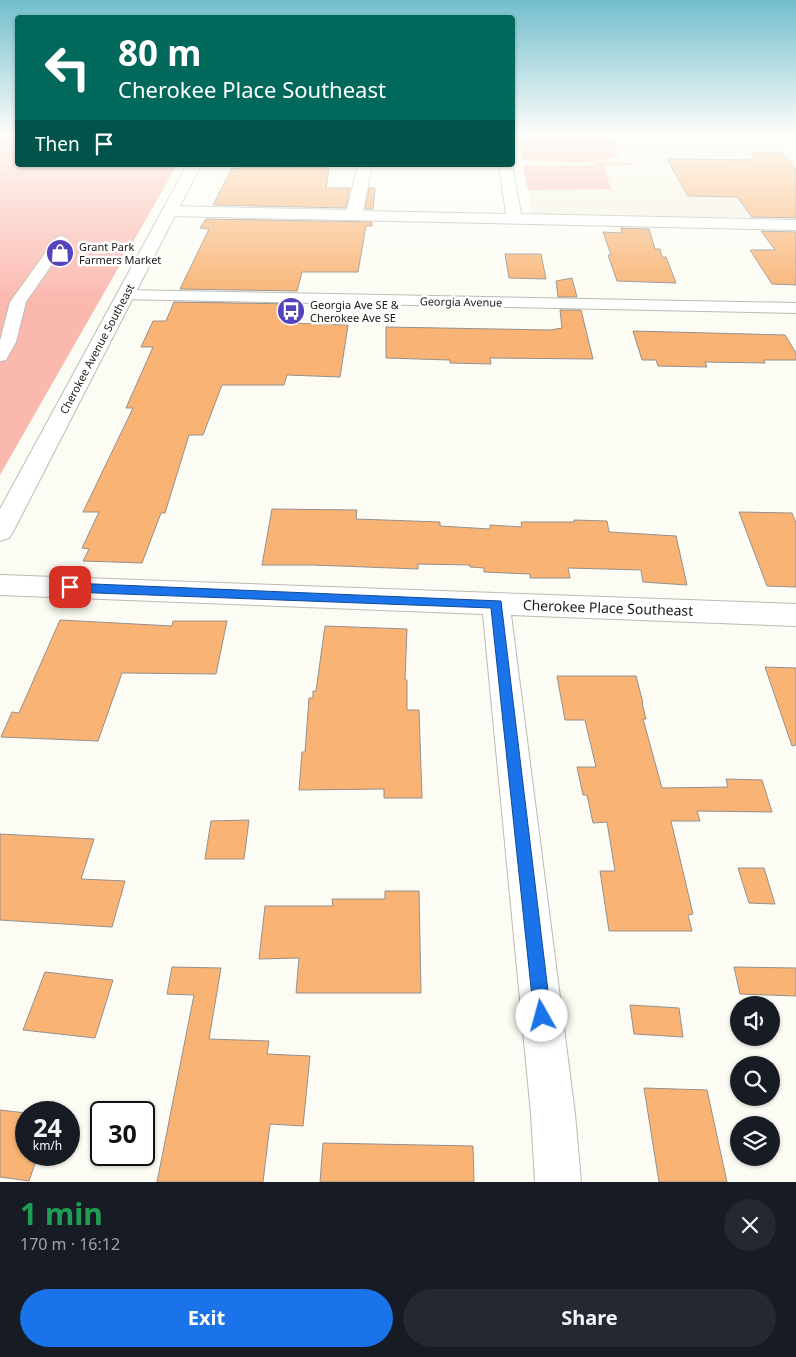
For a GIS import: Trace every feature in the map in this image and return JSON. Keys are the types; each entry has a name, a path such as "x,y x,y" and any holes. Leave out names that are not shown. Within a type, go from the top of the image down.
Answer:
{"street":[{"name":"Cherokee Avenue Southeast","path":"0,532 181,190"},
{"path":"354,215 359,190"},
{"path":"510,190 514,218"},
{"path":"170,211 796,224"},
{"path":"0,356 8,342 18,302 62,240"},
{"name":"Georgia Avenue","path":"125,295 796,308"},
{"name":"Cherokee Place Southeast","path":"0,585 796,615"},
{"path":"496,604 553,1114 558,1182"}],"shaded area":[{"path":"0,190 163,190 0,475"},
{"path":"528,190 796,190 796,218 533,214"}],"building":[{"path":"221,190 350,190 346,208 213,205"},
{"path":"369,190 375,190 373,209 365,209"},
{"path":"685,190 796,190 796,218 752,217 737,197 688,196"},
{"path":"206,219 372,222 372,226 366,226 358,272 302,272 297,291 180,289 209,229 200,228"},
{"path":"621,228 649,229 655,249 660,249 662,257 666,257 676,283 617,281 608,255 611,255 603,232 622,233"},
{"path":"761,231 796,232 796,285 772,284 750,250 775,250"},
{"path":"505,254 541,254 546,279 509,278"},
{"path":"572,278 577,297 558,297 556,281"},
{"path":"174,302 294,304 290,323 348,325 340,377 287,375 284,385 222,385 203,435 189,435 165,513 161,513 142,563 83,561 89,549 82,548 99,512 83,512 133,408 126,408 153,347 141,347 153,321 166,321"},
{"path":"560,310 581,310 593,359 490,358 491,364 450,363 450,360 386,358 386,327 550,330 562,328"},
{"path":"633,331 785,335 796,353 796,360 764,360 765,363 705,362 707,367 658,366 656,360 642,360"},
{"path":"272,509 357,510 356,519 440,522 440,526 490,529 490,525 522,527 521,522 607,521 609,532 676,536 687,585 643,582 641,570 568,568 570,578 530,578 530,574 484,572 484,568 470,567 470,565 418,564 418,569 262,565"},
{"path":"739,512 792,513 796,523 796,587 767,586"},
{"path":"60,620 172,626 173,621 227,621 216,674 122,673 98,741 1,737 12,712 19,713"},
{"path":"325,626 407,629 405,680 407,680 407,710 419,710 422,798 384,798 384,789 299,790 302,752 305,752 309,698 313,698 313,691 316,691"},
{"path":"765,667 796,668 796,745 792,746"},
{"path":"557,676 636,676 646,719 643,719 662,788 728,787 726,779 762,780 772,812 697,811 700,821 671,821 693,914 688,915 692,931 609,931 600,871 615,871 607,822 593,823 587,795 583,795 577,767 596,767 585,720 565,720"},
{"path":"249,820 244,859 205,859 211,821"},
{"path":"0,834 94,839 81,879 125,881 112,927 0,920"},
{"path":"738,868 764,868 775,904 749,903"},
{"path":"385,891 419,891 421,993 296,993 299,958 259,959 265,906 333,906 332,899 385,899"},
{"path":"172,967 221,968 209,1039 269,1041 267,1054 310,1056 303,1126 270,1124 263,1182 157,1182 194,995 167,994"},
{"path":"734,967 796,968 796,996 740,994"},
{"path":"45,972 113,980 95,1038 23,1030"},
{"path":"630,1005 679,1008 683,1037 634,1034"},
{"path":"644,1088 707,1090 727,1182 659,1182"},
{"path":"0,1110 15,1112 15,1166 34,1166 29,1181 0,1177"},
{"path":"323,1143 473,1146 474,1182 320,1182"}],"place":[{"name":"Grant Park Farmers Market","path":"60,253"},
{"name":"Georgia Ave SE & Cherokee Ave SE","path":"291,311"}],"route":[{"path":"70,587 496,604 542,1016"}]}
